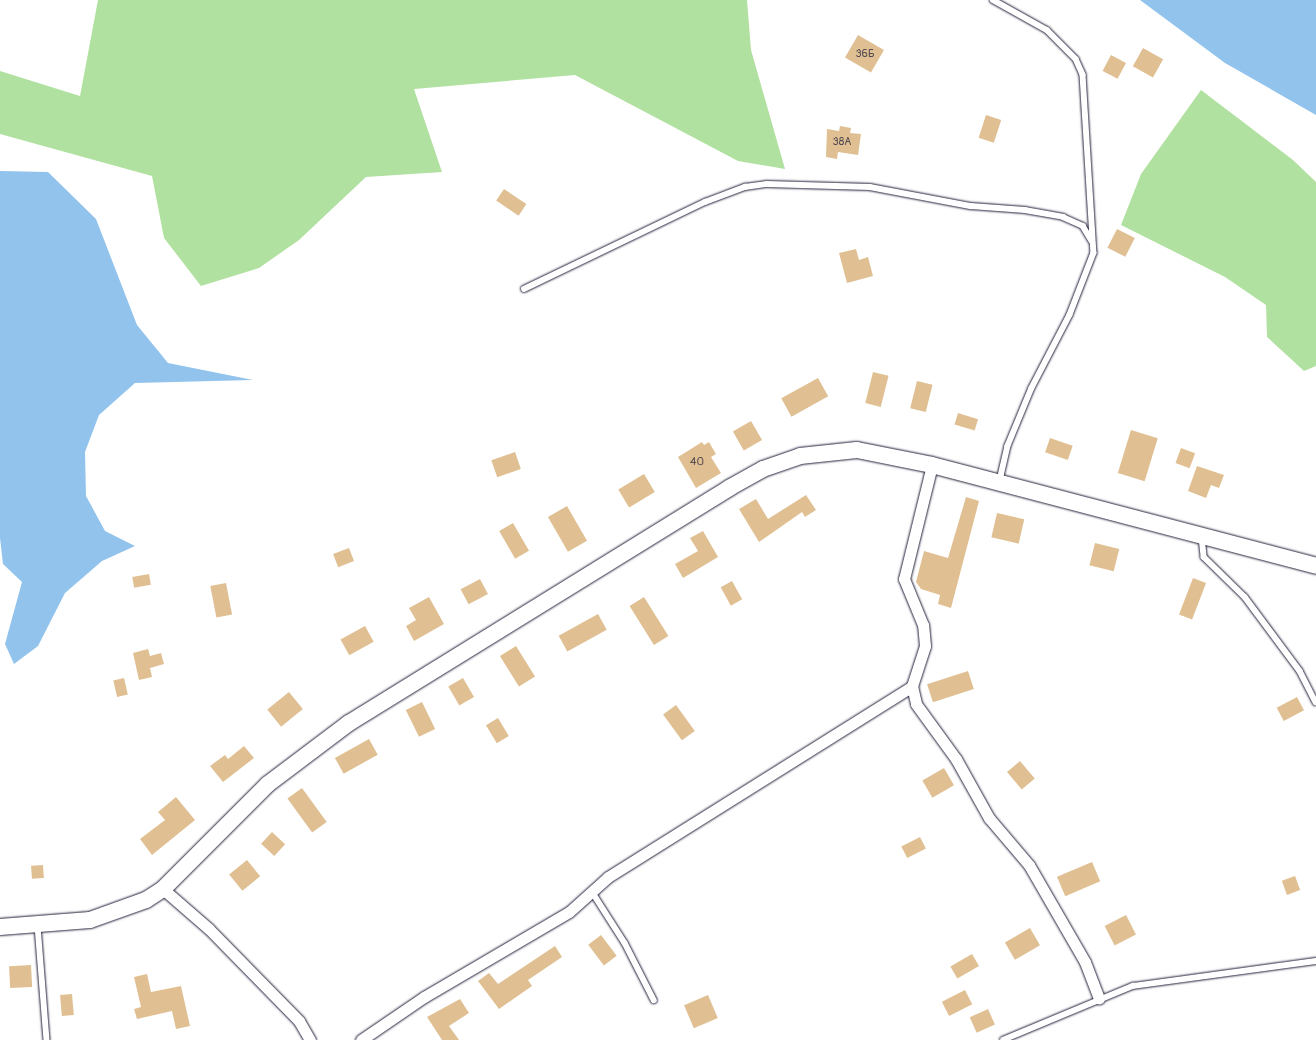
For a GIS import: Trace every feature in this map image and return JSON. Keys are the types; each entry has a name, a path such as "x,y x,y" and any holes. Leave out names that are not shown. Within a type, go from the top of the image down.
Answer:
{"street":[{"path":"0,927 38,926 90,920 125,909 163,889 268,784 306,753 366,712 763,469 800,456 857,450 932,465 1000,481 1316,566"},
{"path":"932,465 904,579 924,625 925,646 912,686 916,704 956,758 989,818 1029,865 1085,962 1098,998"},
{"path":"361,1040 424,998 570,912 593,894 608,877 912,686"},
{"path":"163,889 244,965 299,1021 310,1040"}],"lane":[{"path":"993,0 1047,30 1076,59 1083,75 1087,104 1092,241 1092,264 1032,388 1008,446 1000,481"},
{"path":"524,289 705,202 745,187 767,184 870,187 971,206 1025,210 1076,223 1082,226 1092,241"},
{"path":"1202,535 1204,557 1245,597 1300,671 1316,702"},
{"path":"593,894 625,943 654,1000"},
{"path":"38,926 47,1040"},
{"path":"1003,1040 1098,998 1133,986 1316,961"}],"green space":[{"path":"98,0 747,0 751,50 785,169 738,161 575,75 414,89 442,172 366,177 299,240 259,268 201,286 164,238 152,176 0,134 0,71 80,96"},
{"path":"1201,90 1293,160 1316,182 1316,366 1304,371 1267,337 1266,305 1225,277 1121,225 1141,174"}],"water":[{"path":"1140,0 1316,0 1316,115 1225,63"},
{"path":"0,171 48,172 96,219 137,325 168,363 253,380 135,383 99,415 85,452 86,496 105,531 135,546 102,561 65,593 38,646 14,664 5,644 22,582 3,564 0,538"}],"building":[{"path":"858,35 884,50 871,73 845,58"},
{"path":"1143,48 1163,59 1153,78 1133,66"},
{"path":"1111,55 1126,63 1118,79 1103,71"},
{"path":"986,115 1001,120 994,143 979,138"},
{"path":"840,126 851,128 850,133 861,134 858,155 838,152 837,159 826,157 827,129 839,131"},
{"path":"504,189 526,204 519,216 496,201"},
{"path":"1117,229 1135,238 1125,257 1107,248"},
{"path":"856,249 859,260 868,257 873,276 847,283 839,253"},
{"path":"873,372 889,376 881,407 865,403"},
{"path":"818,378 828,396 791,417 781,398"},
{"path":"917,381 933,385 926,412 910,408"},
{"path":"958,413 978,419 975,431 954,424"},
{"path":"751,421 762,440 744,451 733,431"},
{"path":"1131,430 1158,438 1145,481 1118,473"},
{"path":"1050,438 1073,446 1068,460 1045,452"},
{"path":"702,442 704,445 709,442 716,454 711,457 721,473 696,488 678,457"},
{"path":"1181,448 1195,453 1190,468 1176,463"},
{"path":"515,452 521,469 497,477 491,460"},
{"path":"1197,466 1224,475 1219,488 1211,485 1206,498 1188,491"},
{"path":"644,474 655,492 629,507 618,489"},
{"path":"806,495 816,510 805,517 802,512 759,542 739,509 756,499 768,519"},
{"path":"966,497 979,501 951,608 938,604 940,595 921,589 916,582 924,551 948,558"},
{"path":"567,506 587,541 568,552 548,517"},
{"path":"997,513 1024,519 1019,544 991,537"},
{"path":"513,523 529,551 515,559 499,531"},
{"path":"703,531 718,557 683,578 675,564 698,551 690,538"},
{"path":"1095,543 1119,549 1114,571 1089,565"},
{"path":"349,548 354,561 338,567 333,554"},
{"path":"149,574 151,585 134,588 132,577"},
{"path":"1193,578 1206,583 1192,619 1179,614"},
{"path":"480,579 488,594 469,604 461,589"},
{"path":"732,581 742,599 731,606 721,587"},
{"path":"226,583 232,614 216,617 210,586"},
{"path":"429,597 444,624 414,641 406,626 416,620 409,608"},
{"path":"644,597 668,636 654,645 630,606"},
{"path":"598,614 607,630 567,652 559,636"},
{"path":"365,626 374,642 349,655 341,640"},
{"path":"516,646 535,677 519,687 500,656"},
{"path":"148,649 150,656 161,653 164,664 150,668 152,677 139,680 133,653"},
{"path":"968,671 974,689 933,702 927,684"},
{"path":"124,678 128,695 117,697 113,680"},
{"path":"463,678 474,697 459,706 448,686"},
{"path":"289,692 303,709 281,727 267,710"},
{"path":"1297,697 1304,710 1284,721 1277,708"},
{"path":"422,702 435,729 419,737 406,710"},
{"path":"676,705 695,731 682,740 663,714"},
{"path":"498,718 509,736 497,743 486,725"},
{"path":"369,739 378,755 344,774 335,758"},
{"path":"244,746 254,758 223,782 210,766 225,755 228,759"},
{"path":"1020,761 1035,779 1022,790 1007,772"},
{"path":"944,768 954,785 932,798 922,780"},
{"path":"302,788 327,822 312,833 287,799"},
{"path":"176,797 195,820 152,855 140,839 165,820 158,812"},
{"path":"272,832 285,844 274,856 261,844"},
{"path":"920,837 926,849 907,858 901,847"},
{"path":"247,860 260,876 242,891 229,874"},
{"path":"1092,862 1100,881 1065,896 1057,877"},
{"path":"43,865 44,878 32,879 31,866"},
{"path":"1295,876 1300,890 1287,895 1282,881"},
{"path":"1126,915 1136,935 1115,945 1105,926"},
{"path":"1030,928 1040,945 1015,960 1005,942"},
{"path":"601,935 617,956 604,965 588,945"},
{"path":"555,946 562,957 528,980 532,986 499,1009 478,981 489,973 498,984"},
{"path":"972,954 979,966 957,979 950,966"},
{"path":"31,965 32,987 10,988 9,966"},
{"path":"147,974 151,992 181,986 190,1026 176,1029 172,1011 137,1019 134,1009 141,1007 134,977"},
{"path":"965,990 972,1004 949,1016 942,1002"},
{"path":"72,994 74,1015 62,1016 60,995"},
{"path":"708,995 718,1018 694,1028 684,1005"},
{"path":"460,999 469,1013 449,1026 459,1040 442,1040 427,1017"},
{"path":"988,1009 995,1025 977,1033 970,1017"}]}
